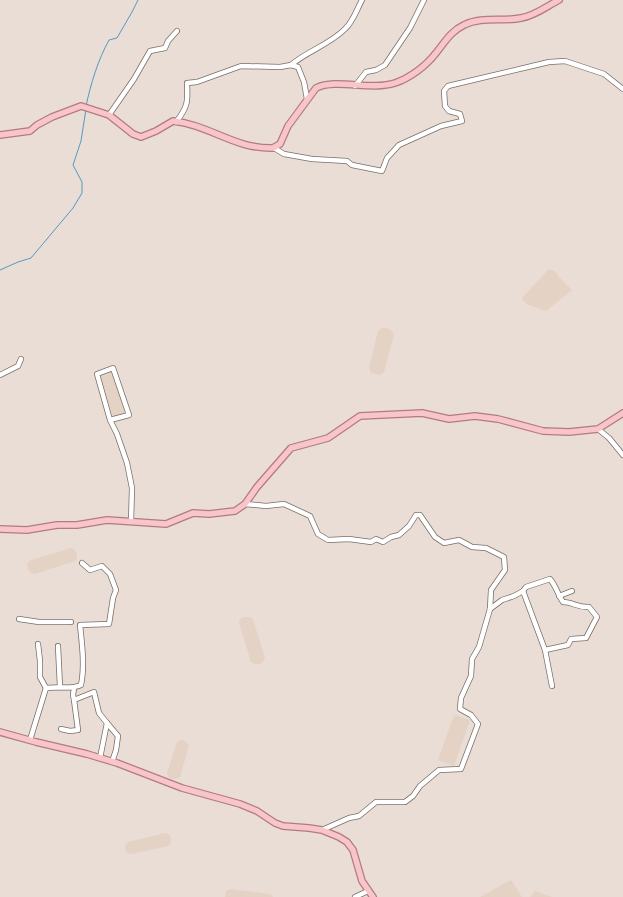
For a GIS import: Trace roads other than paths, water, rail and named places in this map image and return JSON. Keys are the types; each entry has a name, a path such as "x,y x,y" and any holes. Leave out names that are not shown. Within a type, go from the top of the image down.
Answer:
{"main road":[{"path":"0,135 30,131 37,125 52,117 81,106 109,115 133,134 140,137 156,131 172,122 176,122 206,130 242,145 271,149 280,144 288,126 312,92 318,87 336,85 384,86 402,80 427,63 454,30 471,21 521,18 531,15 560,0"},
{"path":"0,529 27,530 57,525 107,520 166,524 193,513 209,514 234,511 245,504 257,486 291,448 328,438 360,416 422,413 449,419 475,416 498,419 543,430 569,432 598,429 623,413"},
{"path":"0,732 100,758 182,788 240,804 257,811 283,826 322,830 339,837 347,842 353,850 362,881 373,897"}],"street":[{"path":"290,65 296,60 326,44 346,29 362,0"},
{"path":"355,86 366,72 376,70 385,65 410,28 424,0"},
{"path":"109,115 134,79 150,51 165,48 168,41 177,30"},
{"path":"274,148 284,154 312,159 347,161 352,165 382,171 388,158 399,145 441,126 462,121 460,114 449,111 445,106 444,91 448,86 549,62 565,61 604,74 623,89"},
{"path":"176,122 184,112 188,100 187,83 197,82 241,66 280,67 290,65 298,67 304,82 307,99"},
{"path":"0,375 18,366 21,359"},
{"path":"110,420 129,415 113,368 97,374 110,420 128,464 132,488 131,522"},
{"path":"598,429 609,438 623,455"},
{"path":"245,504 266,506 284,504 310,516 318,534 328,540 349,539 371,542 376,539 384,542 391,537 399,535 409,526 416,515 420,515 435,536 444,543 459,540 472,547 486,548 504,557 505,570 491,590 490,609 479,647 472,659 471,676 461,698 460,709 471,715 478,724 461,769 439,770 420,786 413,796 405,802 376,802 359,816 349,818 322,830"},
{"path":"46,688 74,688 81,685 83,677 80,625 109,624 113,598 116,590 110,574 102,566 90,570 82,563"},
{"path":"490,609 502,600 523,591 526,587 550,579 563,602 569,602 580,607 589,607 597,616 586,638 571,639 568,645 546,650"},
{"path":"523,591 546,650 552,686"},
{"path":"559,596 572,591"},
{"path":"19,619 39,622 71,622"},
{"path":"30,740 46,688 40,677 38,644"},
{"path":"58,646 60,687"},
{"path":"61,729 70,731 78,730 73,695 74,688"},
{"path":"74,700 94,692 99,713 118,736 112,762"},
{"path":"100,758 107,723"},
{"path":"355,897 368,891"}],"waterway":[{"path":"86,106 101,56 109,40 117,38 138,0"},
{"path":"0,270 31,258 73,208 82,193 82,182 73,165 81,141 86,109"}]}
